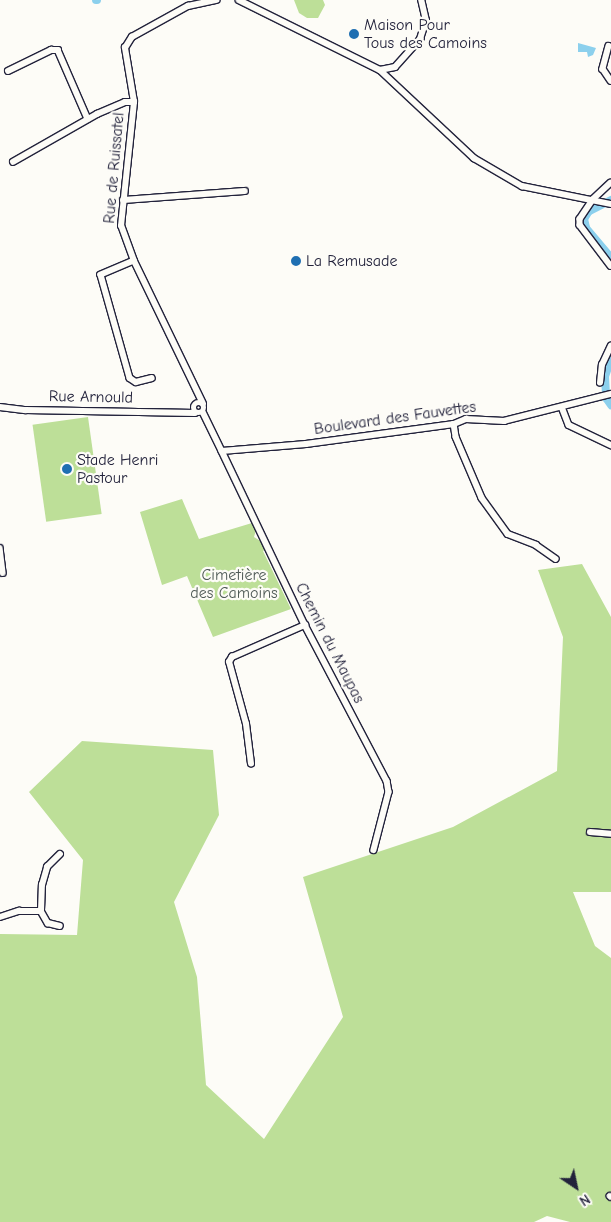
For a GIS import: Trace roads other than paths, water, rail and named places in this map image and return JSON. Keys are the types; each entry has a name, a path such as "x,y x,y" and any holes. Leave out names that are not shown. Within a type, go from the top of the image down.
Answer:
{"street":[{"name":"Rue de Ruissatel","path":"197,407 197,394 134,261 121,226 134,102 126,44 132,37 172,14 200,3 216,0"},
{"path":"239,0 380,70 474,158 522,186 610,204"},
{"path":"380,70 395,67 420,39 426,21 421,0"},
{"path":"609,46 603,69 611,81"},
{"path":"8,71 58,50 88,119"},
{"path":"13,162 88,119 117,105 134,102"},
{"path":"611,183 596,201 582,213 580,225 611,266"},
{"path":"123,200 245,191"},
{"path":"134,261 101,275 130,378 136,382 152,378"},
{"path":"600,383 602,364 611,346"},
{"name":"Boulevard des Fauvettes","path":"222,451 454,424 466,419 517,418 600,395 610,394"},
{"name":"Rue Arnould","path":"0,407 26,410 182,412 197,407 203,412 222,451"},
{"path":"562,407 569,425 611,445"},
{"path":"454,424 456,437 482,498 508,534 536,545 556,559"},
{"name":"Chemin du Maupas","path":"222,451 305,625 387,782 389,792 374,850"},
{"path":"0,548 3,573"},
{"path":"251,764 246,724 229,662 232,657 305,625"},
{"path":"590,832 611,834"},
{"path":"60,854 47,867 42,885 41,912 48,923 60,926"},
{"path":"0,917 19,911 41,912"}],"water":[{"path":"578,43 596,48 593,55 588,57 587,52 578,52"}],"waterway":[{"path":"611,200 589,211 584,219 586,228 611,258"},
{"path":"611,359 605,376 606,398 611,405"}],"place":[{"name":"Maison Pour Tous des Camoins","path":"354,34"},
{"name":"La Remusade","path":"296,261"},
{"name":"Stade Henri Pastour","path":"67,469"}],"park label":[{"name":"Cimetière des Camoins","path":"234,584"}]}
